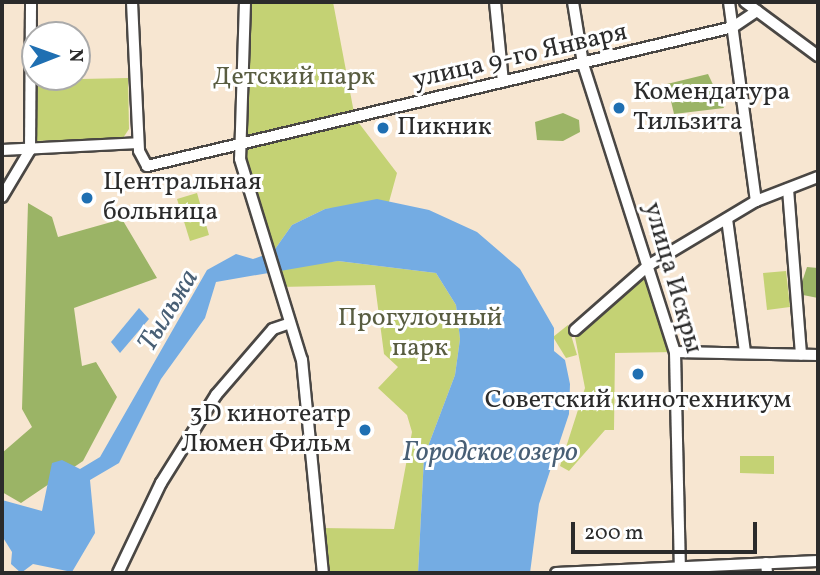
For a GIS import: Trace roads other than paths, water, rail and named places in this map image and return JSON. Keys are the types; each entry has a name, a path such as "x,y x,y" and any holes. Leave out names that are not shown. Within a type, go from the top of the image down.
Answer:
{"street":[{"path":"2,197 30,150 31,2"},
{"path":"2,150 138,143 132,2"},
{"path":"246,2 240,147 309,395 323,573"},
{"path":"495,2 503,82"},
{"name":"улица Искры","path":"573,2 583,64 675,352 680,570"},
{"path":"729,2 756,201"},
{"path":"745,2 818,56"},
{"name":"улица 9-го Января","path":"138,143 147,166 240,147 733,27 757,11"},
{"path":"575,330 649,265 756,201 818,177"},
{"path":"788,189 801,354"},
{"path":"727,219 746,352"},
{"path":"118,573 161,483 216,395 272,329 290,323"},
{"path":"675,352 818,355"},
{"path":"556,573 767,568 818,561"}],"water":[{"name":"Городское озеро","path":"377,199 429,210 477,232 520,269 554,328 554,351 565,360 570,384 569,414 539,504 530,573 418,573 424,457 455,375 460,339 456,305 436,273 338,261 216,282 205,318 161,379 119,463 90,480 95,533 72,572 33,564 21,573 11,564 12,552 2,536 2,500 42,511 52,463 62,460 80,469 100,457 207,270 236,254 253,259 273,252 292,225 325,209"},
{"path":"139,308 149,319 120,353 111,342"}],"place":[{"name":"Комендатура Тильзита","path":"619,108"},
{"name":"Пикник","path":"383,128"},
{"name":"Центральная больница","path":"87,198"},
{"name":"Советский кинотехникум","path":"638,374"},
{"name":"3D кинотеатр Люмен Фильм","path":"365,430"}],"park label":[{"name":"Детский парк","path":"294,78"},
{"name":"Прогулочный парк","path":"420,334"}],"water label":[{"name":"Тыльжа","path":"169,311"}]}
